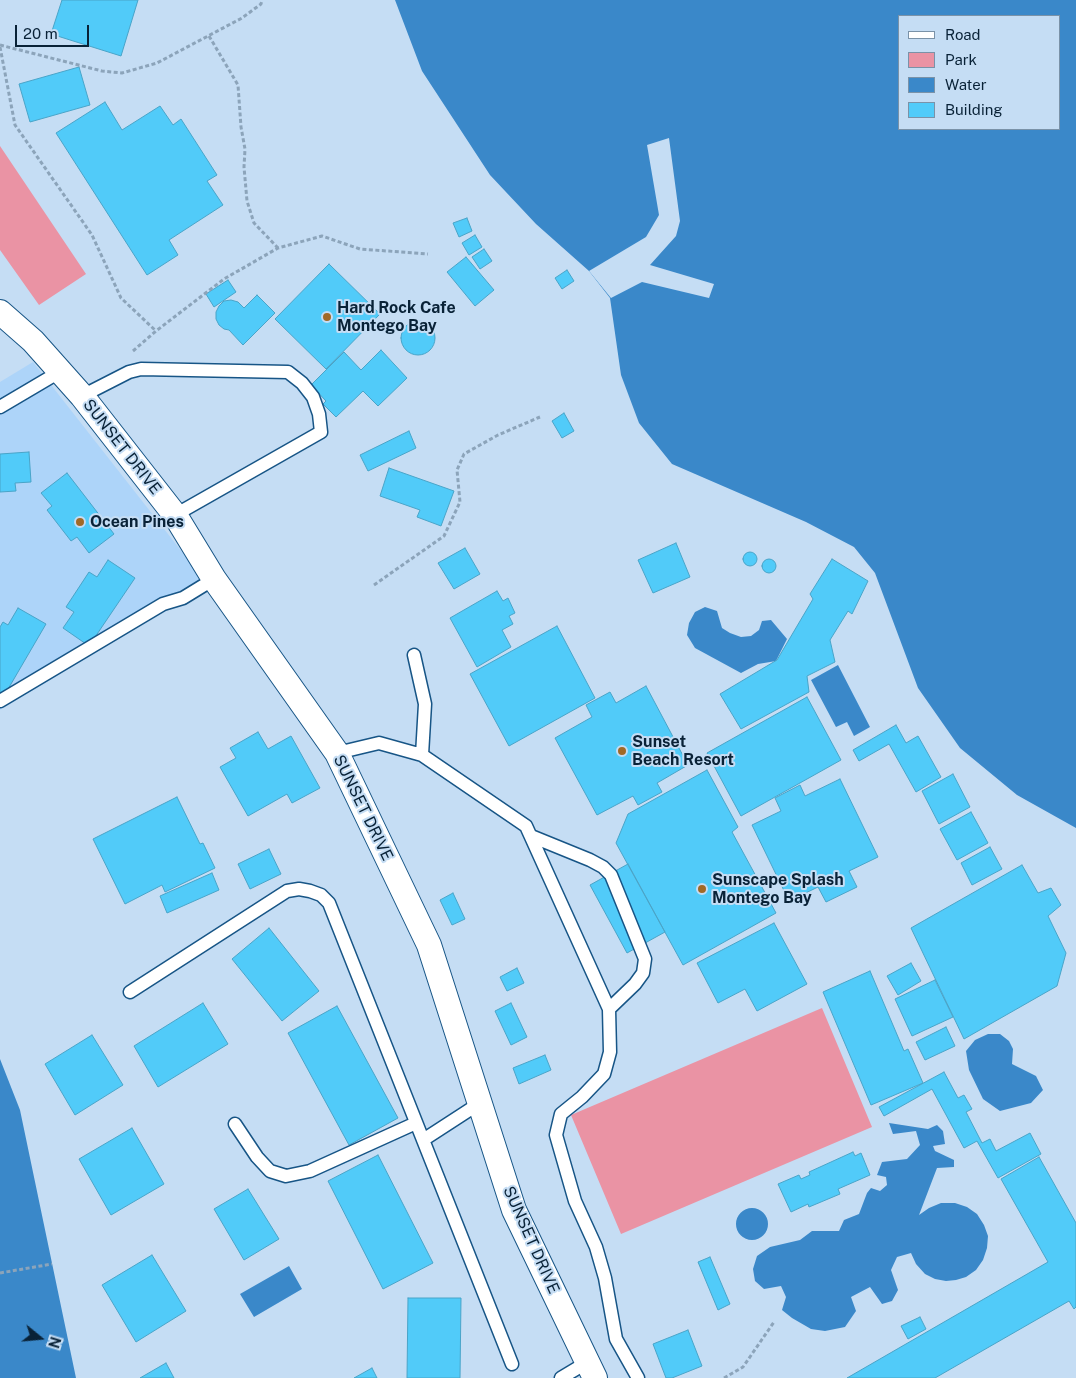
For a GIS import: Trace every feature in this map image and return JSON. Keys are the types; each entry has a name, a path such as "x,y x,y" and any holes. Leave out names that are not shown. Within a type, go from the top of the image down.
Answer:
{"street":[{"name":"SUNSET DRIVE","path":"0,312 33,341 61,371 175,515 214,579 337,753 429,945 514,1210 591,1370"}],"lane":[{"path":"82,396 129,372 141,370 288,372 302,383 313,397 319,414 321,432 175,515"},
{"path":"0,407 61,371"},
{"path":"0,700 163,604 183,598 214,579"},
{"path":"414,655 425,704 422,755"},
{"path":"337,753 379,743 422,755 526,826 531,836 609,1009 610,1052 604,1074 582,1097 561,1114 556,1135 575,1201 596,1248 605,1278 616,1338 638,1378"},
{"path":"531,836 590,860 603,867 611,875 645,959 643,973 636,984 609,1009"},
{"path":"130,992 287,891 298,889 315,893 329,903 512,1364"},
{"path":"423,1140 480,1103"},
{"path":"235,1124 257,1157 270,1171 286,1176 310,1171 416,1123"},
{"path":"561,1378 591,1370"}],"path":[{"path":"156,331 121,298 92,235 15,124 0,46 102,71 122,73 157,63 209,36 242,18 261,4 262,0"},
{"path":"209,36 238,85 240,118 245,149 246,192 249,208 254,223 278,248"},
{"path":"126,357 156,331 224,279 278,248 322,236 360,248 428,254"},
{"path":"374,585 444,536 460,502 457,470 464,454 498,435 540,417"},
{"path":"0,1273 52,1264"},
{"path":"724,1378 743,1367 774,1322"}],"shaded area":[{"name":"Ocean Pines","path":"33,362 208,585 0,710 0,382"}],"green space":[{"path":"0,146 86,274 39,305 0,250"},
{"path":"822,1008 872,1127 621,1234 571,1115"}],"water":[{"path":"395,0 1076,0 1076,828 1017,795 960,748 918,688 875,573 854,547 806,522 672,464 639,423 621,375 610,298 589,271 536,224 490,175 422,71"},
{"path":"705,607 717,611 722,628 741,637 751,636 759,630 762,621 771,620 787,639 776,661 758,664 741,673 695,648 687,635 689,623 695,612"},
{"path":"838,665 870,727 854,736 847,722 836,727 811,680"},
{"path":"988,1034 1000,1034 1009,1041 1013,1049 1012,1064 1036,1076 1043,1090 1031,1103 1000,1111 983,1099 969,1070 966,1051 975,1040"},
{"path":"0,1059 20,1110 76,1378 0,1378"},
{"path":"889,1123 928,1129 937,1125 943,1131 945,1144 933,1146 935,1151 954,1160 954,1167 937,1168 919,1215 941,1203 955,1203 967,1207 977,1214 988,1236 983,1260 976,1270 966,1277 946,1281 935,1279 925,1274 916,1264 911,1253 897,1257 891,1270 898,1290 892,1301 882,1304 870,1287 851,1297 856,1311 845,1327 825,1331 811,1329 782,1310 786,1297 781,1286 764,1289 755,1281 753,1269 757,1256 770,1247 800,1240 812,1231 839,1231 844,1220 859,1214 867,1193 871,1188 880,1191 887,1185 886,1177 877,1175 882,1162 907,1159 920,1145 916,1131 893,1134"},
{"path":"752,1208 758,1209 763,1213 767,1218 767,1230 763,1235 758,1239 752,1240 746,1239 741,1235 737,1230 736,1224 737,1218 741,1213 746,1209"},
{"path":"289,1266 302,1289 254,1317 240,1294"}],"pier":[{"path":"669,138 680,221 676,236 650,265 714,284 709,298 642,282 611,298 589,271 646,237 659,215 647,145"}],"building":[{"path":"62,0 138,0 121,56 51,34"},
{"path":"79,67 90,105 30,122 19,84"},
{"path":"105,102 122,130 160,106 173,125 181,119 217,175 207,181 223,205 169,240 178,255 147,275 56,133"},
{"path":"467,218 472,231 459,237 453,223"},
{"path":"475,235 482,247 469,255 462,243"},
{"path":"484,249 492,261 480,269 472,257"},
{"path":"466,257 494,290 475,306 447,272"},
{"name":"Hard Rock Cafe Montego Bay","path":"329,264 380,314 326,369 275,319"},
{"path":"567,270 574,281 562,289 555,278"},
{"path":"228,280 236,292 214,307 206,294"},
{"path":"257,295 275,313 243,345 229,330 219,325 216,319 216,312 224,301 238,302 244,308"},
{"path":"418,321 425,322 430,326 434,331 434,345 430,350 425,354 418,355 411,354 406,350 402,345 401,338 402,331 406,326 411,322"},
{"path":"381,350 407,378 378,406 363,391 336,417 323,404 326,401 311,385 344,352 361,370"},
{"path":"564,413 574,431 562,438 552,421"},
{"path":"409,431 416,448 368,471 360,455"},
{"path":"29,452 31,482 15,483 16,491 0,492 0,454"},
{"path":"389,468 454,491 441,526 417,517 420,510 380,496"},
{"name":"Ocean Pines","path":"67,473 114,534 89,553 77,537 71,541 47,510 52,506 41,493"},
{"path":"676,543 690,577 653,593 638,560"},
{"path":"465,548 480,574 454,589 438,563"},
{"path":"750,552 755,554 757,559 755,564 750,566 745,564 743,559 745,554"},
{"path":"769,559 774,561 776,566 774,571 769,573 764,571 762,566 764,561"},
{"path":"832,559 868,581 852,614 848,611 830,640 835,662 807,676 809,692 741,729 720,694 777,660 813,599 810,594"},
{"path":"108,560 135,578 89,646 63,628 74,612 66,607 89,572 97,577"},
{"path":"497,591 503,601 508,598 515,613 509,616 513,624 502,630 511,647 477,667 450,618"},
{"path":"18,608 46,624 4,696 0,694 0,627 3,622 8,625"},
{"path":"557,626 595,698 509,746 470,674"},
{"name":"Sunset Beach Resort","path":"646,686 688,765 657,783 662,792 638,805 633,796 597,815 555,738 592,717 586,705 610,692 616,703"},
{"path":"807,697 841,760 741,816 707,753"},
{"path":"896,725 906,743 918,736 941,777 916,792 889,744 859,761 853,750"},
{"path":"258,732 268,749 291,736 320,788 292,803 287,794 248,816 220,767 236,758 230,748"},
{"name":"Sunscape Splash Montego Bay","path":"707,770 738,827 732,832 776,913 683,965 616,843 628,814"},
{"path":"953,774 970,807 939,824 922,791"},
{"path":"840,779 878,857 849,871 857,887 826,902 818,887 789,901 752,825 781,811 775,798 800,785 805,796"},
{"path":"177,797 200,844 203,843 215,868 165,892 162,885 125,904 93,839"},
{"path":"971,812 988,843 957,860 940,829"},
{"path":"990,847 1002,869 972,885 961,863"},
{"path":"269,849 281,874 250,889 238,864"},
{"path":"628,864 665,932 627,953 590,885"},
{"path":"1022,865 1038,893 1051,888 1061,905 1048,916 1066,953 1057,986 964,1039 911,928"},
{"path":"212,873 219,890 167,913 160,896"},
{"path":"453,893 465,919 452,925 440,900"},
{"path":"774,923 807,984 757,1011 745,989 718,1003 697,963"},
{"path":"269,928 319,991 282,1021 232,959"},
{"path":"911,963 921,981 898,995 887,976"},
{"path":"517,968 524,983 507,991 500,977"},
{"path":"870,971 904,1051 908,1049 923,1083 871,1105 823,992"},
{"path":"935,980 953,1017 912,1036 895,999"},
{"path":"203,1003 228,1044 158,1087 134,1046"},
{"path":"511,1003 527,1037 511,1045 495,1011"},
{"path":"337,1006 398,1118 349,1145 288,1033"},
{"path":"946,1027 955,1046 925,1060 916,1042"},
{"path":"92,1035 123,1085 75,1115 45,1064"},
{"path":"545,1055 551,1070 519,1084 513,1068"},
{"path":"944,1072 958,1098 964,1095 972,1109 966,1112 982,1143 990,1139 996,1151 1030,1133 1041,1154 998,1178 977,1141 964,1148 932,1089 884,1116 879,1107"},
{"path":"132,1128 164,1184 111,1215 79,1159"},
{"path":"853,1152 855,1156 861,1153 870,1175 838,1189 840,1194 809,1207 808,1204 791,1212 778,1184 799,1175 801,1179 810,1175 809,1172"},
{"path":"378,1155 433,1263 383,1289 328,1181"},
{"path":"1039,1157 1076,1223 1076,1307 1074,1309 1069,1301 935,1378 847,1378 1048,1262 1001,1179"},
{"path":"248,1189 279,1239 244,1260 214,1209"},
{"path":"152,1255 186,1311 136,1342 102,1285"},
{"path":"710,1257 730,1304 718,1310 698,1262"},
{"path":"408,1298 461,1298 460,1378 407,1378"},
{"path":"920,1317 926,1329 908,1339 901,1326"},
{"path":"688,1330 702,1366 672,1378 666,1378 653,1344"},
{"path":"166,1363 174,1378 140,1378"},
{"path":"372,1368 377,1378 354,1378"}],"place":[{"name":"Hard Rock Cafe Montego Bay","path":"327,317"},
{"name":"Ocean Pines","path":"80,522"},
{"name":"Sunset Beach Resort","path":"622,751"},
{"name":"Sunscape Splash Montego Bay","path":"702,889"}]}
